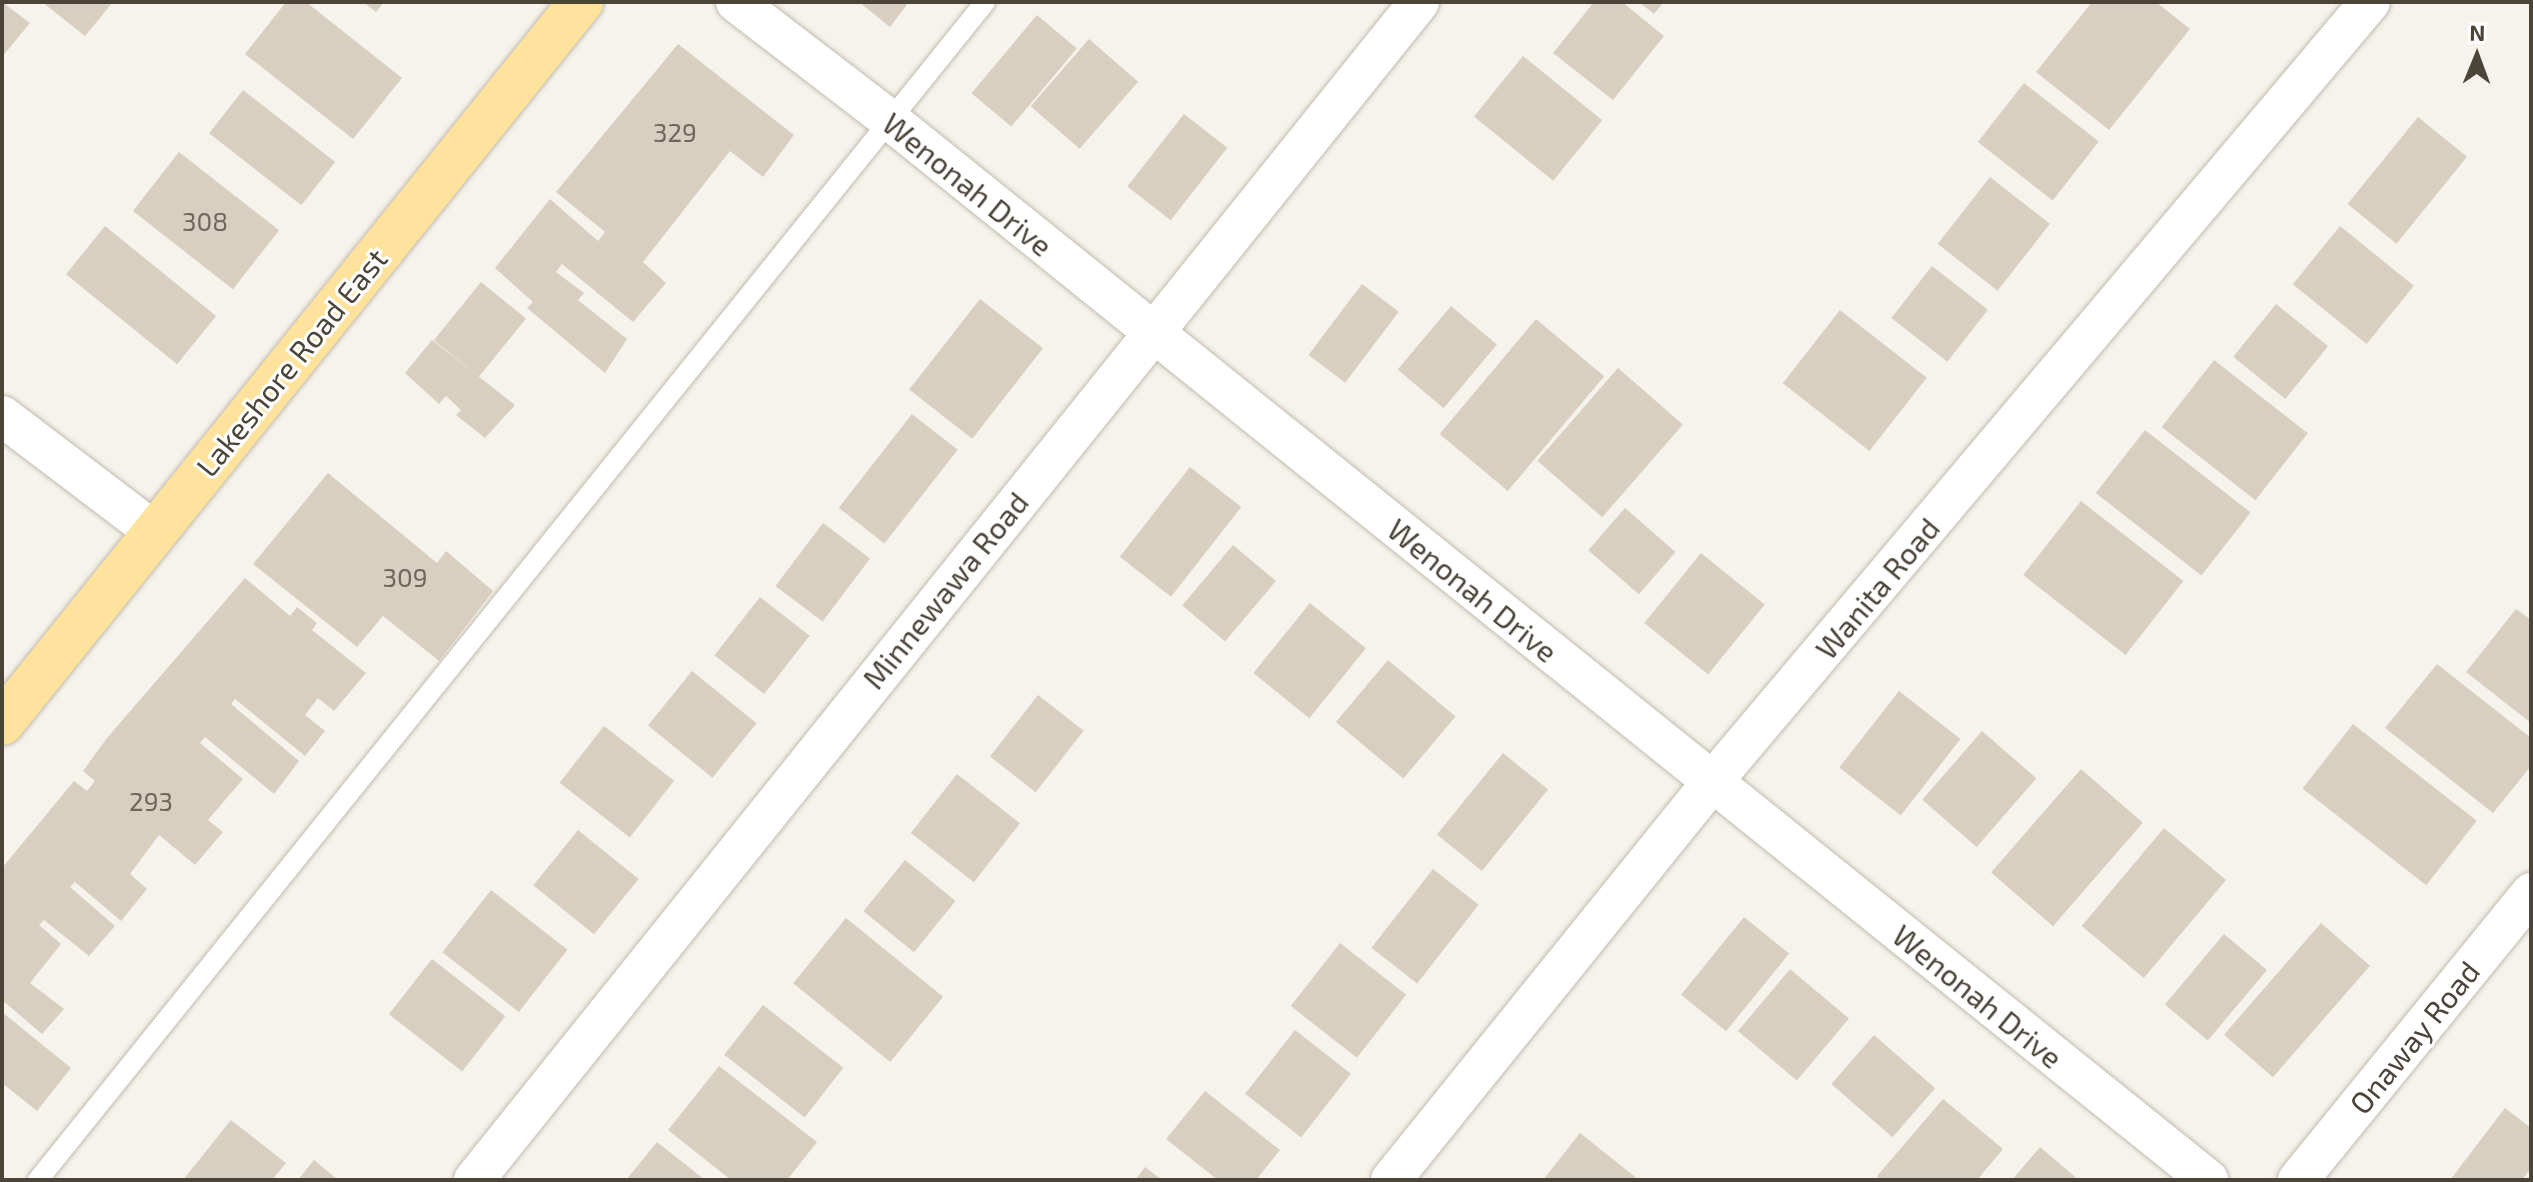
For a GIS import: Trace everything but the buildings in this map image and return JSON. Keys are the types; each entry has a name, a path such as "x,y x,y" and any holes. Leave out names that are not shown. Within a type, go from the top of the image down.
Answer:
{"main road":[{"name":"Lakeshore Road East","path":"2,723 581,2"}],"street":[{"name":"Wenonah Drive","path":"736,2 891,121 2208,1180"},
{"name":"Minnewawa Road","path":"474,1180 1151,331 1419,2"},
{"name":"Wanita Road","path":"1391,1180 1712,782 2370,2"},
{"path":"2,416 155,532"},
{"name":"Onaway Road","path":"2298,1180 2531,893"}],"lane":[{"path":"38,1180 985,2"}]}
